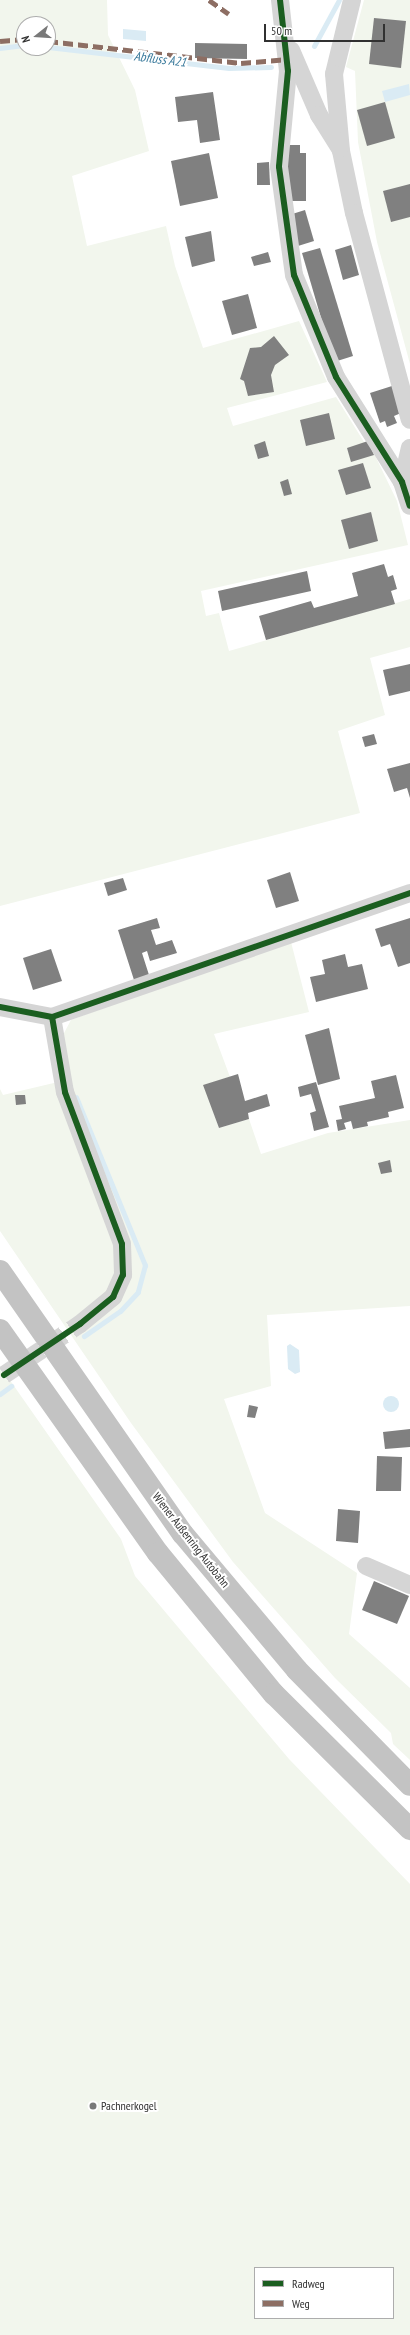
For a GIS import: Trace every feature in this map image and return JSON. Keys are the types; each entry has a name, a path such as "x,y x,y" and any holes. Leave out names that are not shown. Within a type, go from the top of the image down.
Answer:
{"highway":[{"name":"Wiener Außenring Autobahn","path":"0,1271 183,1534 297,1670 410,1785"},
{"path":"0,1330 158,1553 269,1688 348,1772 410,1829"}],"street":[{"path":"280,0 287,41 288,71 279,168 294,275 336,377 402,482 410,506"},
{"path":"352,0 334,74 341,151 354,213 410,420"},
{"path":"287,41 319,115 341,151"},
{"path":"402,482 410,448"},
{"path":"0,1007 52,1017 410,893"},
{"path":"52,1017 65,1092 122,1244 123,1275 113,1297 80,1324"},
{"path":"366,1566 410,1585"}],"shaded area":[{"path":"0,0 107,0 108,35 135,90 149,151 72,176 87,246 166,226 175,266 203,348 299,321 327,382 227,408 233,426 336,397 364,442 368,441 397,501 408,545 201,591 206,616 219,613 229,651 410,599 410,647 370,658 385,715 338,731 360,813 0,906"},
{"path":"364,0 410,0 410,364 377,242 358,142 355,71 346,67"},
{"path":"123,29 146,31 146,41 123,39"},
{"path":"409,84 410,95 385,102 382,91"},
{"path":"291,942 309,1012 214,1034 230,1077 204,1085 219,1128 249,1119 261,1154 328,1133 410,1120 410,1306 267,1315 271,1386 224,1399 265,1513 357,1573 349,1634 410,1688 410,1760 393,1744 391,1733 335,1678 233,1562 131,1423 0,1231 0,1089 3,1095 58,1082 129,1279 63,1068 63,1035 71,1020 272,945"},
{"path":"290,1344 299,1350 300,1372 295,1374 288,1369 287,1346"},
{"path":"0,1366 121,1539 135,1576 289,1759 410,1884 410,2335 0,2335"},
{"path":"388,1396 394,1396 399,1401 397,1410 394,1412 388,1412 383,1407 383,1401"}],"building":[{"path":"374,18 406,21 401,68 369,64"},
{"path":"195,43 247,44 247,59 195,58"},
{"path":"213,92 220,140 200,143 197,120 178,122 175,97"},
{"path":"385,102 395,138 367,146 357,110"},
{"path":"287,145 300,145 300,153 306,153 306,201 288,201"},
{"path":"209,153 218,198 180,206 171,161"},
{"path":"269,162 270,185 257,185 257,163"},
{"path":"410,184 410,217 391,222 383,191"},
{"path":"305,210 314,241 298,246 289,215"},
{"path":"211,231 215,261 192,267 185,237"},
{"path":"351,245 359,275 343,280 335,250"},
{"path":"320,248 353,356 334,362 302,253"},
{"path":"268,252 271,262 254,266 251,257"},
{"path":"248,294 257,328 232,335 222,301"},
{"path":"274,336 289,355 275,365 271,375 274,392 248,396 244,381 240,379 250,348 261,347"},
{"path":"392,386 401,413 394,416 397,423 387,427 385,421 380,423 370,393"},
{"path":"329,413 335,439 306,446 300,420"},
{"path":"265,441 269,456 258,459 254,445"},
{"path":"368,441 374,455 351,462 347,448"},
{"path":"363,463 371,488 346,495 338,470"},
{"path":"288,479 292,494 284,496 280,482"},
{"path":"371,512 378,541 349,549 341,520"},
{"path":"384,564 388,577 393,575 397,589 391,591 395,604 266,640 259,616 311,601 314,608 358,596 352,573"},
{"path":"307,571 311,591 222,611 218,591"},
{"path":"410,664 410,691 389,696 383,670"},
{"path":"374,734 377,744 365,747 362,737"},
{"path":"410,763 410,798 407,788 394,792 387,769"},
{"path":"290,872 299,901 276,908 267,880"},
{"path":"123,878 127,890 108,896 104,883"},
{"path":"157,918 160,928 151,930 156,945 172,940 177,953 150,961 147,951 142,953 149,975 134,980 118,930"},
{"path":"410,918 410,963 398,967 390,944 381,947 375,929"},
{"path":"51,949 62,981 33,990 23,958"},
{"path":"345,954 348,967 362,964 368,989 316,1002 310,977 325,974 322,960"},
{"path":"329,1028 340,1079 318,1085 305,1035"},
{"path":"238,1074 245,1101 267,1094 270,1106 248,1113 249,1119 219,1128 203,1085"},
{"path":"396,1075 404,1108 388,1112 389,1117 367,1122 368,1126 353,1129 351,1121 344,1123 346,1129 338,1131 336,1120 342,1119 339,1106 375,1098 371,1081"},
{"path":"316,1082 329,1127 314,1131 310,1113 316,1111 311,1094 300,1097 298,1087"},
{"path":"15,1095 25,1095 26,1104 16,1105"},
{"path":"390,1160 392,1172 381,1174 378,1163"},
{"path":"249,1405 258,1407 255,1418 247,1417"},
{"path":"410,1429 410,1447 385,1449 383,1432"},
{"path":"377,1456 402,1457 401,1491 376,1491"},
{"path":"338,1509 360,1511 358,1543 336,1541"},
{"path":"374,1581 409,1596 397,1624 362,1610"}],"waterway":[{"name":"Abfluss A21","path":"314,46 339,0"},
{"name":"Abfluss A21","path":"0,48 16,46"},
{"name":"Abfluss A21","path":"56,48 229,68 271,67"},
{"path":"76,1097 145,1265 138,1292 120,1311 84,1336"},
{"path":"0,1394 11,1386"}],"tunnel":[{"path":"4,1375 80,1324"}],"marked path":[{"path":"209,0 229,14"},
{"path":"0,41 16,40"},
{"path":"56,42 241,63 288,59"}],"cycle path":[{"path":"280,0 288,71 279,167 294,275 336,377 402,482 410,506"},
{"path":"0,1007 52,1017 410,893"},
{"path":"4,1375 80,1324 113,1297 123,1275 122,1244 65,1092 52,1017"}],"place":[{"name":"Pachnerkogel","path":"93,2106"}]}
